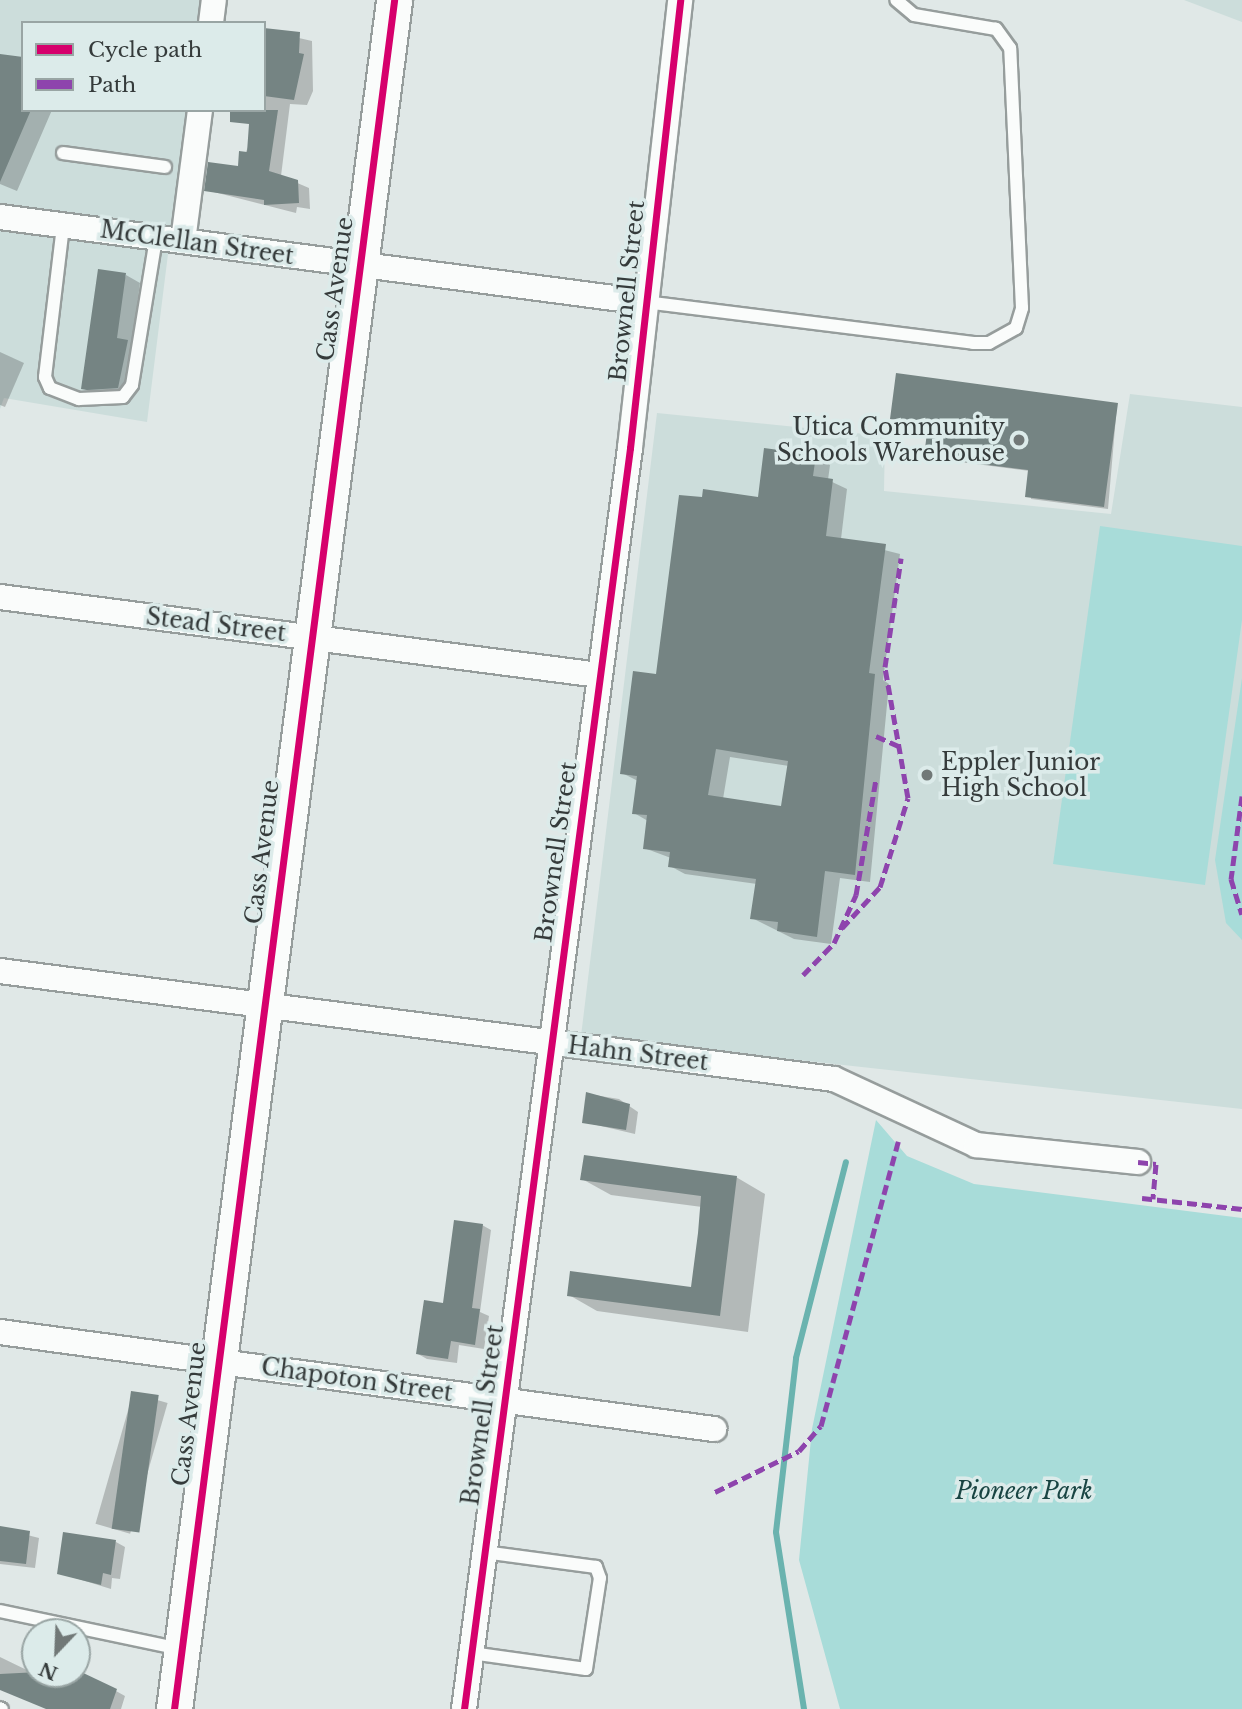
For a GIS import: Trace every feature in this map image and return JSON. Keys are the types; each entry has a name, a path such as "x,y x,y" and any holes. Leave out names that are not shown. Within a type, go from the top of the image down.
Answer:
{"street":[{"path":"211,21 214,0"},
{"name":"Cass Avenue","path":"174,1709 214,1361 394,0"},
{"name":"Brownell Street","path":"464,1709 599,675 680,0"},
{"path":"183,241 200,112"},
{"name":"McClellan Street","path":"0,217 644,302"},
{"name":"Stead Street","path":"0,597 599,675"},
{"name":"Hahn Street","path":"0,971 834,1079 976,1144 1139,1162"},
{"name":"Chapoton Street","path":"0,1332 714,1429"}],"lane":[{"path":"644,302 973,343 989,343 1016,328 1022,308 1010,48 996,29 914,15 896,0"},
{"path":"63,153 165,167"},
{"path":"63,226 45,377 50,388 79,399 123,397 137,367 156,238"},
{"path":"471,1653 586,1669 600,1578 596,1567 484,1552"},
{"path":"0,1611 114,1640 181,1649"}],"shaded area":[{"path":"0,0 200,0 197,21 21,21 21,112 186,112 147,422 4,398 0,409"},
{"path":"1184,0 1242,0 1242,22"},
{"name":"Eppler Junior High School","path":"1130,394 1242,407 1242,1109 581,1036 657,413 885,436 884,491 1111,514"}],"green space":[{"path":"1100,526 1242,546 1242,620 1205,885 1053,864"},
{"path":"1242,678 1242,940 1226,923 1215,860"},
{"name":"Pioneer Park","path":"876,1120 907,1156 974,1184 1242,1218 1242,1709 840,1709 799,1560 812,1429"}],"building":[{"path":"266,28 300,32 299,53 304,54 294,100 266,96"},
{"path":"0,54 21,57 21,112 30,112 0,182"},
{"path":"278,110 269,171 298,180 299,203 264,205 264,200 204,191 208,162 238,166 239,151 247,152 249,124 230,122 230,112"},
{"path":"98,269 126,273 117,338 128,340 118,388 87,390 81,389"},
{"name":"Utica Community Schools Warehouse","path":"896,373 1118,403 1104,507 1025,497 1028,470 924,457 928,424 890,419"},
{"path":"764,448 816,455 813,476 833,479 826,536 886,544 869,673 875,674 855,875 825,871 817,937 777,931 778,922 750,919 756,879 668,867 670,852 643,849 647,815 632,814 637,776 620,774 633,671 656,674 679,495 702,497 703,489 758,497","holes":["716,749 788,761 781,806 708,795"]},
{"path":"586,1092 630,1104 626,1130 582,1123"},
{"path":"584,1155 737,1176 720,1316 567,1296 570,1271 691,1287 698,1233 701,1196 580,1180"},
{"path":"454,1220 483,1224 472,1308 480,1309 475,1345 451,1341 448,1359 416,1354 424,1300 443,1303"},
{"path":"131,1391 159,1395 139,1533 112,1529"},
{"path":"0,1526 30,1531 26,1564 0,1561"},
{"path":"63,1532 116,1540 111,1575 103,1573 101,1585 57,1574"},
{"path":"21,1673 21,1688 91,1688 91,1677 117,1689 110,1709 46,1709 0,1690 0,1674"}],"waterway":[{"path":"804,1709 776,1532 796,1358 846,1162"}],"marked path":[{"path":"842,928 880,887 908,798 885,667 901,558"},
{"path":"876,736 898,746"},
{"path":"803,975 834,943 856,895 876,779"},
{"path":"1242,796 1231,879 1242,914"},
{"path":"715,1492 799,1451 821,1426 899,1138"},
{"path":"1138,1162 1156,1164 1153,1199"},
{"path":"1142,1198 1242,1209"}],"cycle path":[{"path":"174,1709 394,0"},
{"path":"464,1709 630,448 680,0"}],"place":[{"name":"Utica Community Schools Warehouse","path":"1019,440"},
{"name":"Eppler Junior High School","path":"927,775"}]}
